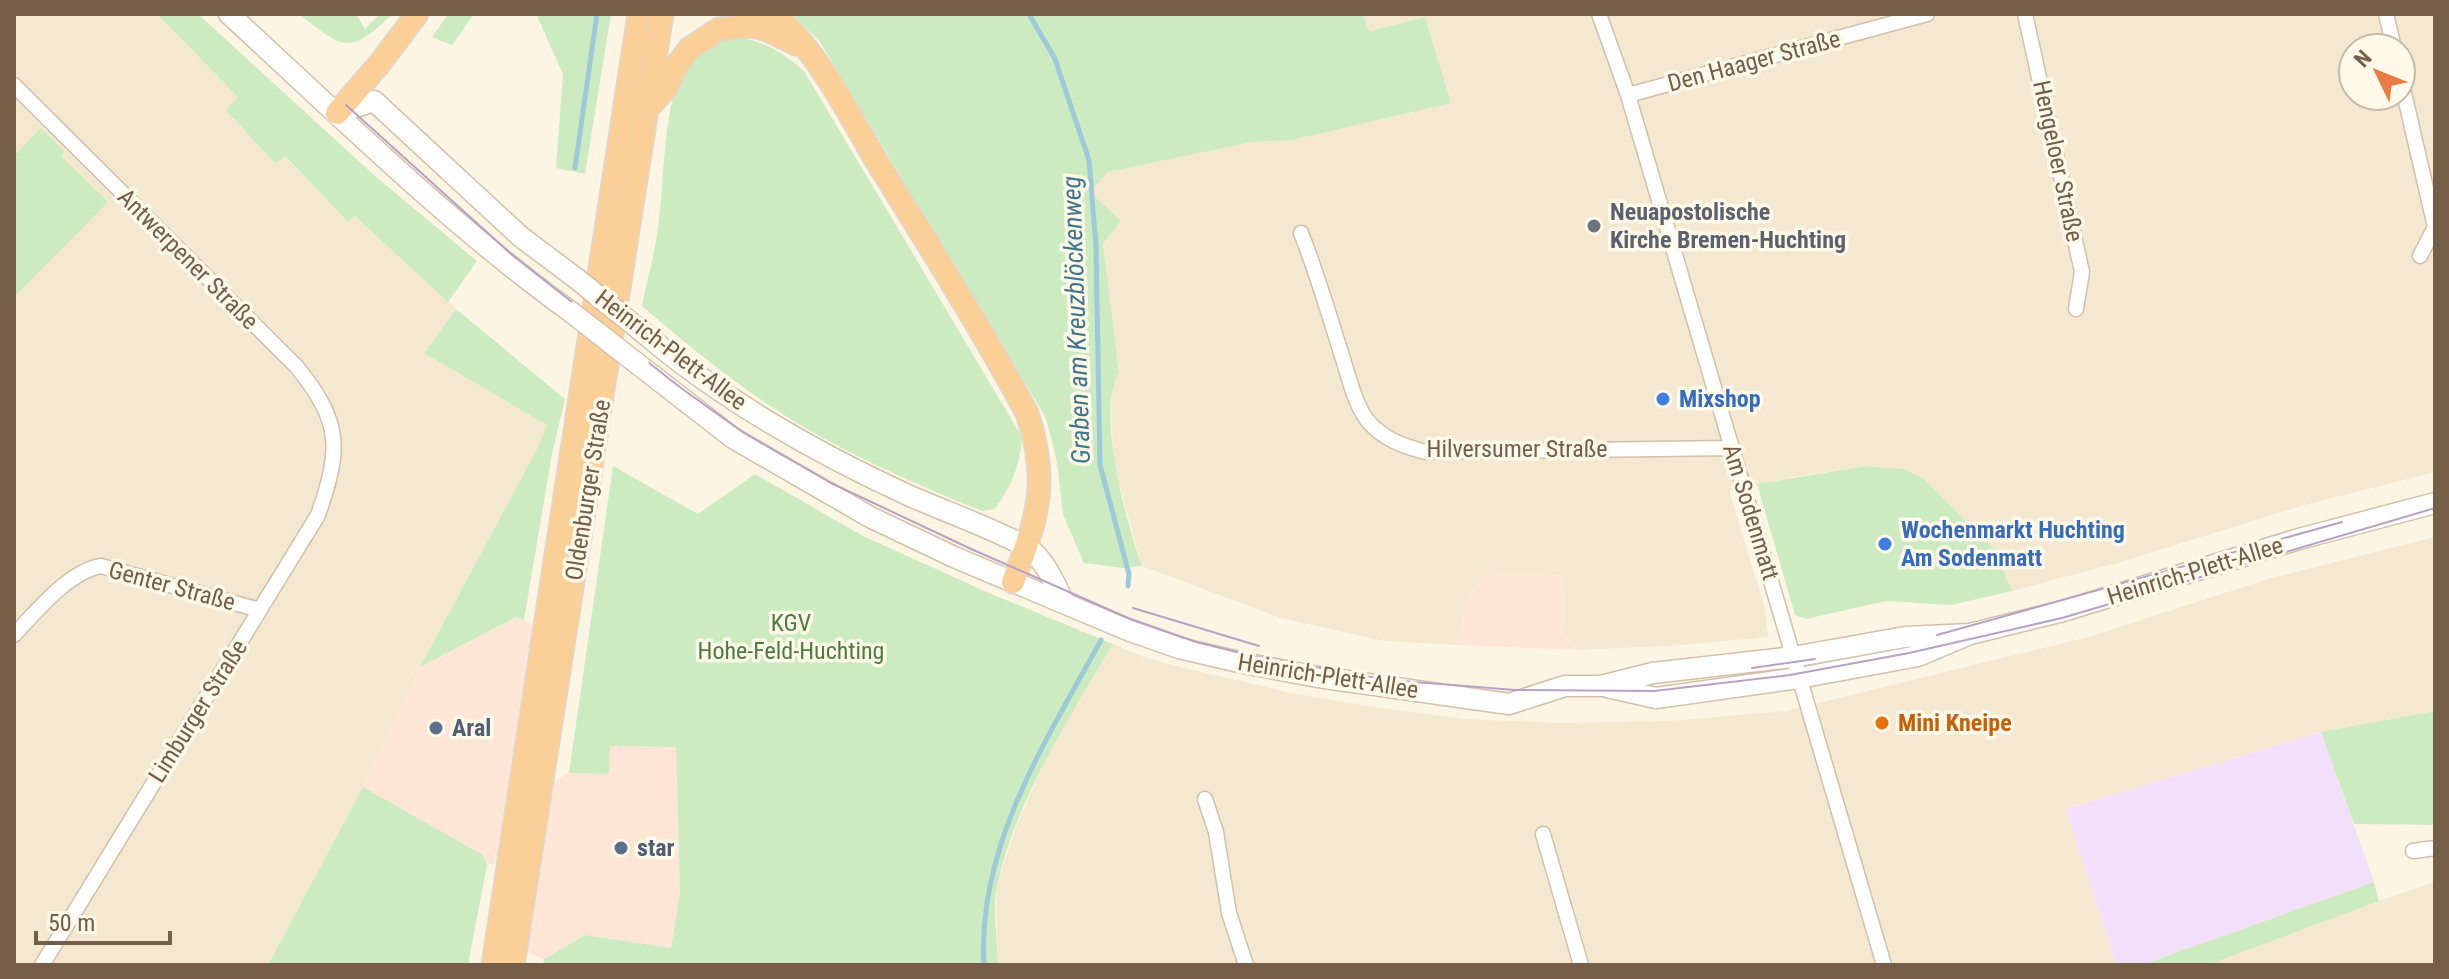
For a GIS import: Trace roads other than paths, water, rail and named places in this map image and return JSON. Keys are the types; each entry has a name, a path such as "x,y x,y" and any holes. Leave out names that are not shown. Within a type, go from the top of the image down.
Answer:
{"highway":[{"path":"337,113 417,14"},
{"name":"Oldenburger Straße","path":"493,965 639,14"},
{"name":"Oldenburger Straße","path":"513,965 662,14"},
{"path":"772,14 805,48 893,188 1027,413 1036,440 1040,476 1038,508 1013,582"},
{"path":"647,109 667,87 676,66 689,49 719,29 753,26 805,48"}],"main road":[{"name":"Heinrich-Plett-Allee","path":"229,14 460,224 531,284 733,438 870,517 954,557 1130,631 1179,648 1318,677 1509,704 1565,686 1601,686 1656,698 1799,678 1918,656 1970,634 2063,611 2299,539 2430,506"},
{"name":"Heinrich-Plett-Allee","path":"337,113 374,101 521,237 677,361 788,434 885,484 1027,547 1035,553 1063,601"},
{"name":"Heinrich-Plett-Allee","path":"1601,686 1653,673 1793,657 1905,637 1970,634"}],"street":[{"name":"Am Sodenmatt","path":"1599,14 1628,95 1884,965"},
{"name":"Den Haager Straße","path":"1628,95 1927,14"},
{"name":"Hengeloer Straße","path":"2025,14 2082,272 2076,309"},
{"name":"Antwerpener Straße","path":"14,85 297,367 316,390 330,418 336,449"},
{"path":"2408,112 2435,227 2420,256"},
{"name":"Hilversumer Straße","path":"1301,233 1354,395 1370,423 1401,446 1426,452 1732,448"},
{"name":"Limburger Straße","path":"42,965 318,515 331,478 336,449"},
{"name":"Genter Straße","path":"14,635 85,568 101,566 260,610"},
{"path":"1205,799 1216,832 1229,913 1246,965"},
{"path":"1543,834 1581,965"},
{"path":"2413,851 2435,848"}],"waterway":[{"path":"575,168 597,14"},
{"name":"Graben am Kreuzblöckenweg","path":"1029,14 1055,59 1089,160 1096,247 1100,465 1129,574 1128,586"},
{"name":"Graben am Kreuzblöckenweg","path":"984,965 985,921 1003,837 1038,756 1101,640"}],"tram line":[{"path":"346,105 511,254 681,388 744,433 831,483 1128,618 1196,642 1253,656 1389,680 1515,690 1654,691 1790,675 1909,653 2062,618 2435,508"},
{"path":"1937,635 2342,522"},
{"path":"1133,608 1259,646"},
{"path":"1752,668 1815,659"}],"place":[{"name":"Neuapostolische Kirche Bremen-Huchting","path":"1594,226"},
{"name":"Mixshop","path":"1663,399"},
{"name":"Wochenmarkt Huchting Am Sodenmatt","path":"1885,544"},
{"name":"Mini Kneipe","path":"1882,723"},
{"name":"Aral","path":"436,728"},
{"name":"star","path":"621,848"}],"park label":[{"name":"KGV Hohe-Feld-Huchting","path":"791,637"}]}
